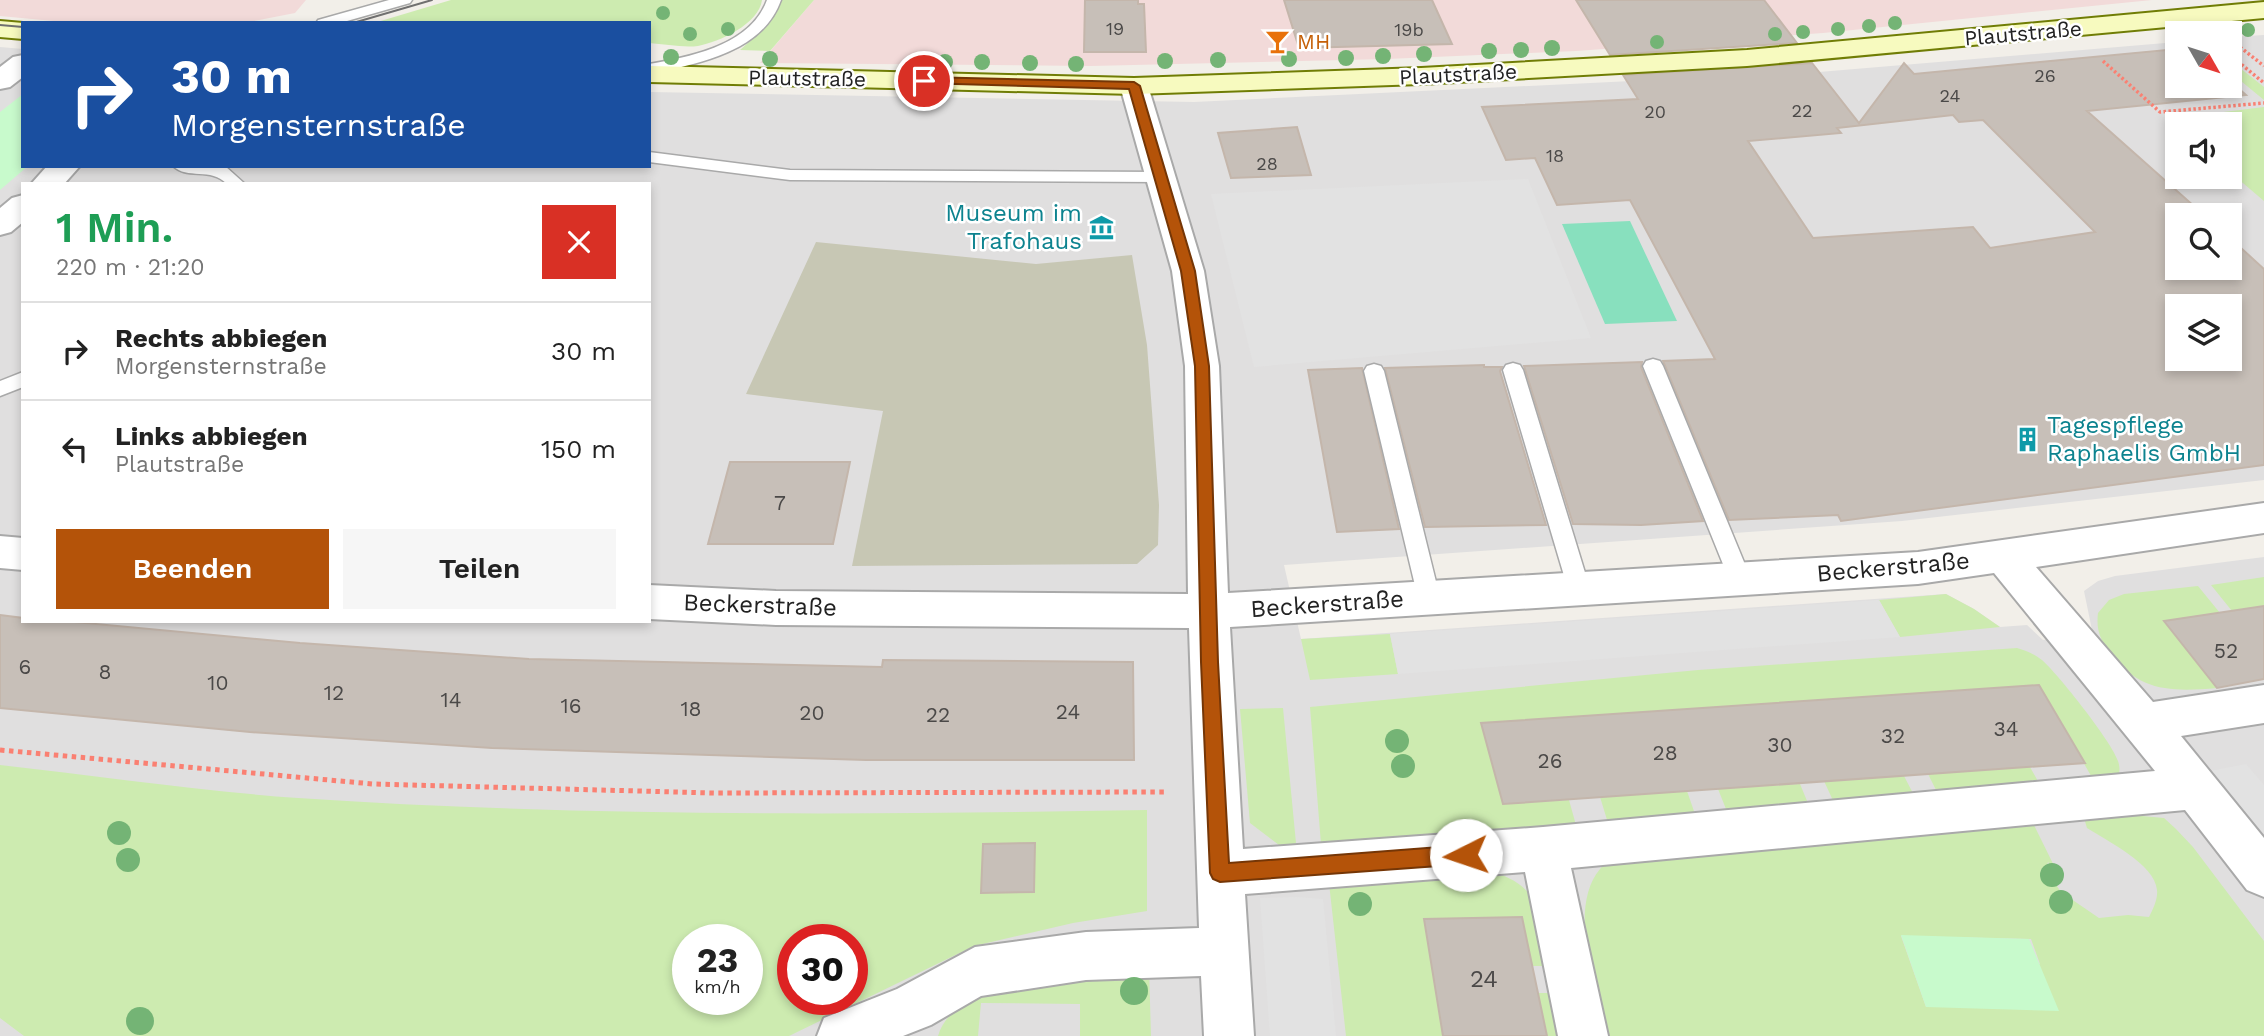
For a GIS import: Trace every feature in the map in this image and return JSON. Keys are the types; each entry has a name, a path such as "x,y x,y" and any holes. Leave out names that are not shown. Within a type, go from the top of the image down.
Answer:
{"main road":[{"name":"Plautstraße","path":"651,72 1134,86 1572,69 1746,58 2264,10"},
{"path":"0,29 21,31"}],"street":[{"path":"0,81 21,65"},
{"path":"1134,86 1188,271 1202,366 1216,791 1229,1036"},
{"path":"48,182 63,168"},
{"path":"0,225 21,207"},
{"name":"Beckerstraße","path":"651,602 776,608 1209,611 1918,568 2264,518"},
{"path":"0,552 21,554"},
{"name":"Beckerstraße","path":"2003,556 2144,723 2264,874"},
{"path":"2144,723 2264,704"},
{"path":"1220,873 1543,849 2196,788"},
{"path":"1543,849 1583,1036"},
{"path":"842,1036 913,1007 975,972 1086,956 1225,951"}],"lane":[{"path":"330,21 405,0"},
{"path":"651,71 710,54 742,39 766,21 775,0"},
{"path":"651,157 790,175 1160,177"},
{"path":"198,168 224,171 235,182"},
{"path":"1653,366 1740,579"},
{"path":"1513,370 1578,589"},
{"path":"1374,371 1429,598"},
{"path":"0,389 21,380"}],"path":[{"path":"2069,30 2160,112 2264,103"},
{"path":"2242,49 2264,66"},
{"path":"2242,65 2264,83"},
{"path":"0,750 373,784 714,793 1216,791"}],"shaded area":[{"path":"0,0 306,0 295,13 254,21 54,21 0,16"},
{"path":"814,0 2152,0 1823,33 1576,51 1387,59 1091,66 760,63"},
{"path":"2264,35 2264,480 1902,521 1284,565 1301,639 1946,594 2000,627 2027,625 2043,640 2093,635 2084,591 2098,581 2115,576 2264,557 2264,1036 0,1036 0,47 21,49 21,168 651,168 651,92 1194,102 1819,72 2165,43 2165,98 2242,98 2242,36"},
{"path":"1528,179 1591,338 1254,367 1211,194"},
{"path":"816,242 1036,264 1132,255 1147,345 1159,505 1158,545 1137,564 852,566 883,411 746,394"},
{"path":"1879,600 1900,637 1398,674 1390,634"},
{"path":"2246,764 2264,785 2264,848 2205,772"},
{"path":"1260,898 1323,899 1336,1036 1270,1036"}],"green space":[{"path":"451,0 762,0 754,17 746,24 698,46 651,43 651,21 381,21"},
{"path":"779,0 814,0 770,51 740,50 769,24"},
{"path":"2242,70 2264,87 2264,100 2242,82"},
{"path":"21,96 21,168 26,168 0,190 0,112"},
{"path":"2264,107 2264,201 2242,182 2242,112 2224,112"},
{"path":"1630,221 1677,321 1605,324 1562,224"},
{"path":"2264,577 2264,606 2232,611 2211,585"},
{"path":"2198,586 2220,613 2165,621 2217,688 2185,690 2158,687 2121,666 2101,639 2098,629 2098,613 2109,600 2124,594"},
{"path":"1946,594 2000,627 1900,637 1879,600"},
{"path":"1390,634 1398,674 1310,680 1301,639"},
{"path":"2017,648 2042,660 2096,724 2118,761 2116,783 2098,788 2039,685 1481,723 1503,804 1569,800 1576,825 1321,844 1310,707 1698,670"},
{"path":"1283,708 1296,843 1283,848 1250,823 1240,709"},
{"path":"0,765 261,795 510,809 722,813 1147,810 1147,911 1073,923 974,946 868,998 868,924 777,924 777,1015 832,1015 789,1036 24,1036 0,1018"},
{"path":"2030,767 2044,792 1941,800 1928,774"},
{"path":"1904,776 1917,801 1836,807 1824,781"},
{"path":"1800,784 1810,808 1728,814 1718,789"},
{"path":"1687,791 1696,817 1608,823 1600,797"},
{"path":"2131,815 2164,818 2193,847 2264,941 2264,1036 1606,1036 1587,950 1586,905 1590,885 1600,869 1627,851 2031,819 2063,884 2048,862 2046,870 2061,892 2099,918 2128,915 2149,917 2157,897 2154,880 2129,854 2087,828 2084,818","holes":["1901,936 2031,939 2040,964 1926,1007"]},
{"path":"1483,869 1517,883 1536,903 1552,966 1532,966 1522,917 1424,919 1443,1036 1346,1036 1328,874"},
{"path":"1901,935 2029,939 2059,1011 1926,1007"},
{"path":"1149,967 1151,1036 1080,1036 1080,1004 981,1003 978,1036 938,1036 949,1016 980,992"},
{"path":"1537,993 1557,993 1566,1036 1547,1036"}],"building":[{"path":"1085,0 1138,0 1138,4 1144,4 1146,52 1084,52"},
{"path":"1284,0 1432,0 1452,44 1299,48"},
{"path":"1576,0 1764,0 1797,43 1610,55"},
{"path":"2165,50 2165,98 2216,98 2087,111 2165,180 2165,189 2175,189 2190,203 2165,203 2165,280 2242,280 2242,249 2264,269 2264,465 1841,521 1838,515 1729,520 1663,361 1715,359 1630,200 1557,205 1535,158 1506,160 1482,107 1638,99 1623,75 1812,63 1859,123 1904,63 1914,74","holes":["1953,115 1959,122 1983,120 2095,232 1990,248 1973,227 1813,238 1748,141 1841,133 1837,128"]},
{"path":"1297,127 1311,175 1231,178 1218,133"},
{"path":"1642,362 1641,367 1703,521 1641,525 1573,524 1524,366"},
{"path":"1484,365 1502,367 1500,371 1546,525 1425,527 1385,368"},
{"path":"1362,368 1399,529 1337,532 1308,370"},
{"path":"730,462 850,462 833,544 708,544"},
{"path":"2264,606 2264,679 2217,688 2164,621"},
{"path":"0,615 21,618 21,623 85,623 300,643 529,659 882,667 883,660 1133,662 1134,760 866,760 492,748 250,732 0,708"},
{"path":"2039,685 2085,763 1503,804 1481,723"},
{"path":"1035,843 1034,892 981,893 983,844"},
{"path":"1522,917 1547,1036 1443,1036 1424,919"}],"tram line":[{"path":"360,21 432,0"},
{"path":"0,25 21,27"}],"place":[{"name":"MH","path":"1277,41"},
{"name":"Museum im Trafohaus","path":"1102,227"},
{"name":"Tagespflege Raphaelis GmbH","path":"2027,439"}],"route":[{"path":"924,81 1134,86 1188,271 1202,366 1210,662 1220,873 1466,855"}]}
